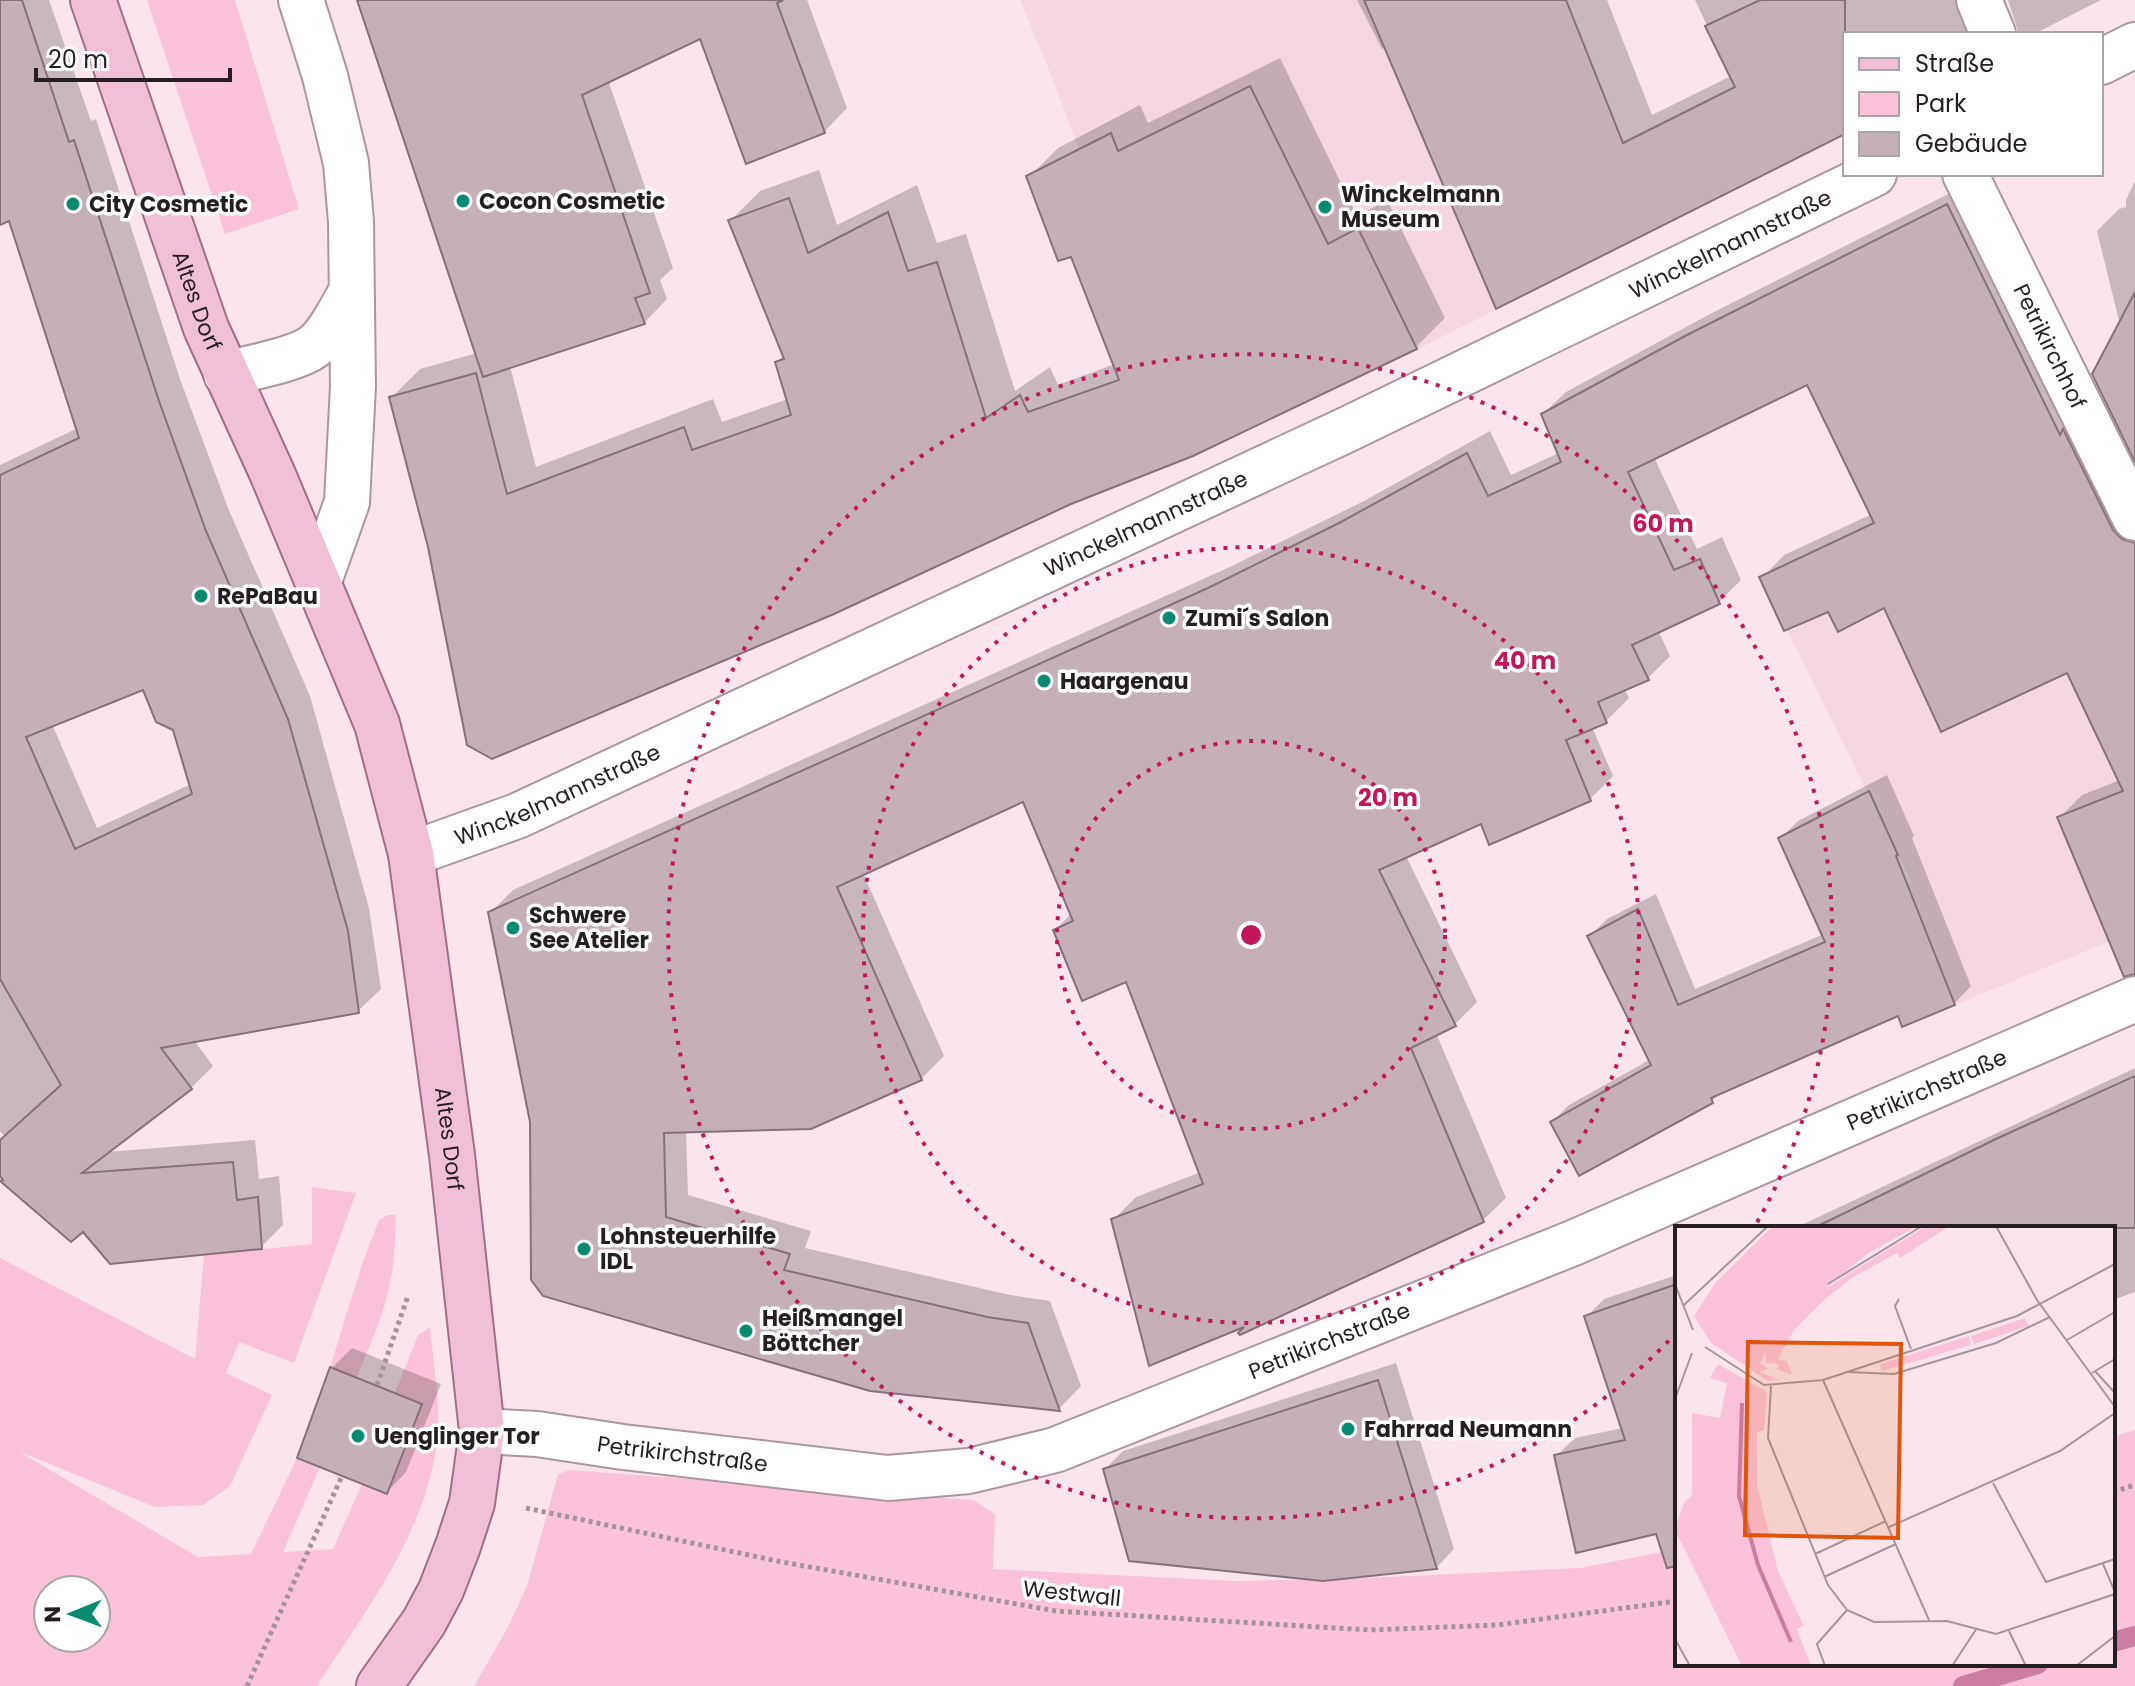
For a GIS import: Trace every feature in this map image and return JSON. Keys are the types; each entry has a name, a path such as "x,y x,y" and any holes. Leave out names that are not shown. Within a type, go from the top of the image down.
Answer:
{"main road":[{"name":"Altes Dorf","path":"93,0 206,328 273,475 377,724 411,854 452,1155 482,1431 472,1503 441,1590 424,1622 379,1686"}],"street":[{"path":"301,0 325,76 346,163 351,222 353,386 347,502 318,584"},
{"path":"1979,0 1992,32"},
{"path":"2103,61 2135,45"},
{"name":"Winckelmannstraße","path":"411,854 517,816 1346,430 1870,176"},
{"name":"Petrikirchhof","path":"1966,176 2135,518"},
{"name":"Altes Dorf","path":"226,374 277,361 312,347 350,294"},
{"name":"Petrikirchstraße","path":"482,1431 537,1434 888,1478 969,1471 1055,1450 1573,1243 2135,999"}],"path":[{"path":"247,1686 342,1476"},
{"path":"2115,1491 2135,1485"},
{"name":"Westwall","path":"472,1503 524,1507 782,1562 1056,1611 1370,1630 1497,1625 1675,1601"}],"shaded area":[{"name":"Winckelmann Museum","path":"1020,0 1451,0 1536,174 1575,270 1380,368 1193,456 1053,80"},
{"path":"1959,483 1983,647 2008,701 2135,639 2135,931 1955,1005 1904,884 1911,881 1787,630"}],"green space":[{"path":"147,0 235,0 299,209 225,234"},
{"path":"312,1187 356,1193 294,1363 239,1342 226,1373 272,1395 230,1486 203,1505 155,1507 18,1451 198,1557 251,1554 297,1458 320,1467 283,1552 333,1549 362,1484 387,1494 422,1404 395,1393 418,1335 430,1327 437,1392 437,1440 427,1488 403,1548 317,1686 0,1686 0,1258 195,1359 204,1255 312,1244"},
{"path":"396,1215 394,1258 376,1331 357,1377 331,1367 328,1374 362,1264 379,1220"},
{"path":"2135,1430 2135,1686 474,1686 508,1627 527,1586 558,1474 570,1470 973,1500 995,1514 993,1569 1236,1581 1344,1579 1580,1568 1675,1549 1675,1666 2115,1666 2115,1436"}],"building":[{"path":"0,0 22,0 69,142 74,140 159,401 206,531 288,719 348,931 359,1013 161,1048 192,1089 82,1173 233,1162 237,1200 258,1197 262,1249 110,1264 83,1232 71,1242 0,1181 3,1180 0,1176 0,1140 61,1085 0,979 0,475 79,438 9,221 0,225","holes":["143,690 156,722 173,730 192,794 75,849 26,737"]},
{"path":"357,0 783,0 777,3 825,133 746,164 700,39 582,95 650,293 635,298 645,324 483,377"},
{"path":"1364,0 1566,0 1623,143 1735,87 1705,26 1760,0 1845,0 1843,135 1496,309"},
{"path":"1250,86 1328,244 1358,228 1417,349 1193,456 1071,504 834,614 492,759 467,745 428,547 389,397 476,373 507,494 684,427 692,450 791,415 775,362 784,359 728,220 789,198 808,253 888,212 908,271 937,262 986,418 1020,395 1028,412 1119,380 1071,257 1058,261 1026,176 1111,133 1118,151"},
{"path":"1947,204 2060,435 2063,429 2113,530 2122,539 2135,543 2135,974 2124,977 2057,817 2123,791 2067,673 1941,732 1884,608 1838,632 1828,612 1784,631 1759,577 1874,523 1807,385 1628,472 1674,570 1700,559 1720,604 1632,645 1649,680 1598,702 1607,723 1566,740 1591,801 1489,845 1481,824 1379,870 1456,1026 1411,1048 1484,1222 1240,1335 1238,1333 1244,1327 1149,1366 1111,1219 1203,1184 1126,982 1082,1001 1053,930 1073,921 1023,802 837,887 922,1080 811,1129 664,1133 666,1217 790,1254 784,1270 987,1317 1028,1323 1060,1411 870,1391 543,1296 531,1280 530,1122 488,912 1208,588 1339,523 1467,453 1488,496 1561,462 1541,414 1685,336"},
{"path":"2135,292 2135,462 2092,374"},
{"path":"1869,791 1898,855 1955,1005 1902,1027 1898,1016 1711,1098 1713,1103 1579,1176 1550,1122 1651,1065 1587,936 1638,909 1678,1005 1825,942 1778,838"},
{"path":"2135,1076 2135,1228 1818,1226 1998,1138"},
{"path":"1675,1285 1675,1566 1667,1568 1656,1534 1576,1553 1554,1455 1625,1440 1584,1316"},
{"name":"Uenglinger Tor","path":"330,1367 422,1404 387,1494 297,1458"},
{"path":"1378,1380 1437,1569 1323,1581 1129,1561 1103,1469"}],"waterway":[{"path":"2115,1641 2135,1636"},
{"path":"1963,1686 2031,1666"}],"place":[{"name":"Cocon Cosmetic","path":"463,201"},
{"name":"City Cosmetic","path":"73,204"},
{"name":"Winckelmann Museum","path":"1325,207"},
{"name":"RePaBau","path":"201,596"},
{"name":"Zumi´s Salon","path":"1169,618"},
{"name":"Haargenau","path":"1044,681"},
{"name":"Schwere See Atelier","path":"513,928"},
{"name":"Lohnsteuerhilfe IDL","path":"584,1249"},
{"name":"Heißmangel Böttcher","path":"746,1331"},
{"name":"Fahrrad Neumann","path":"1348,1429"},
{"name":"Uenglinger Tor","path":"358,1436"}]}
